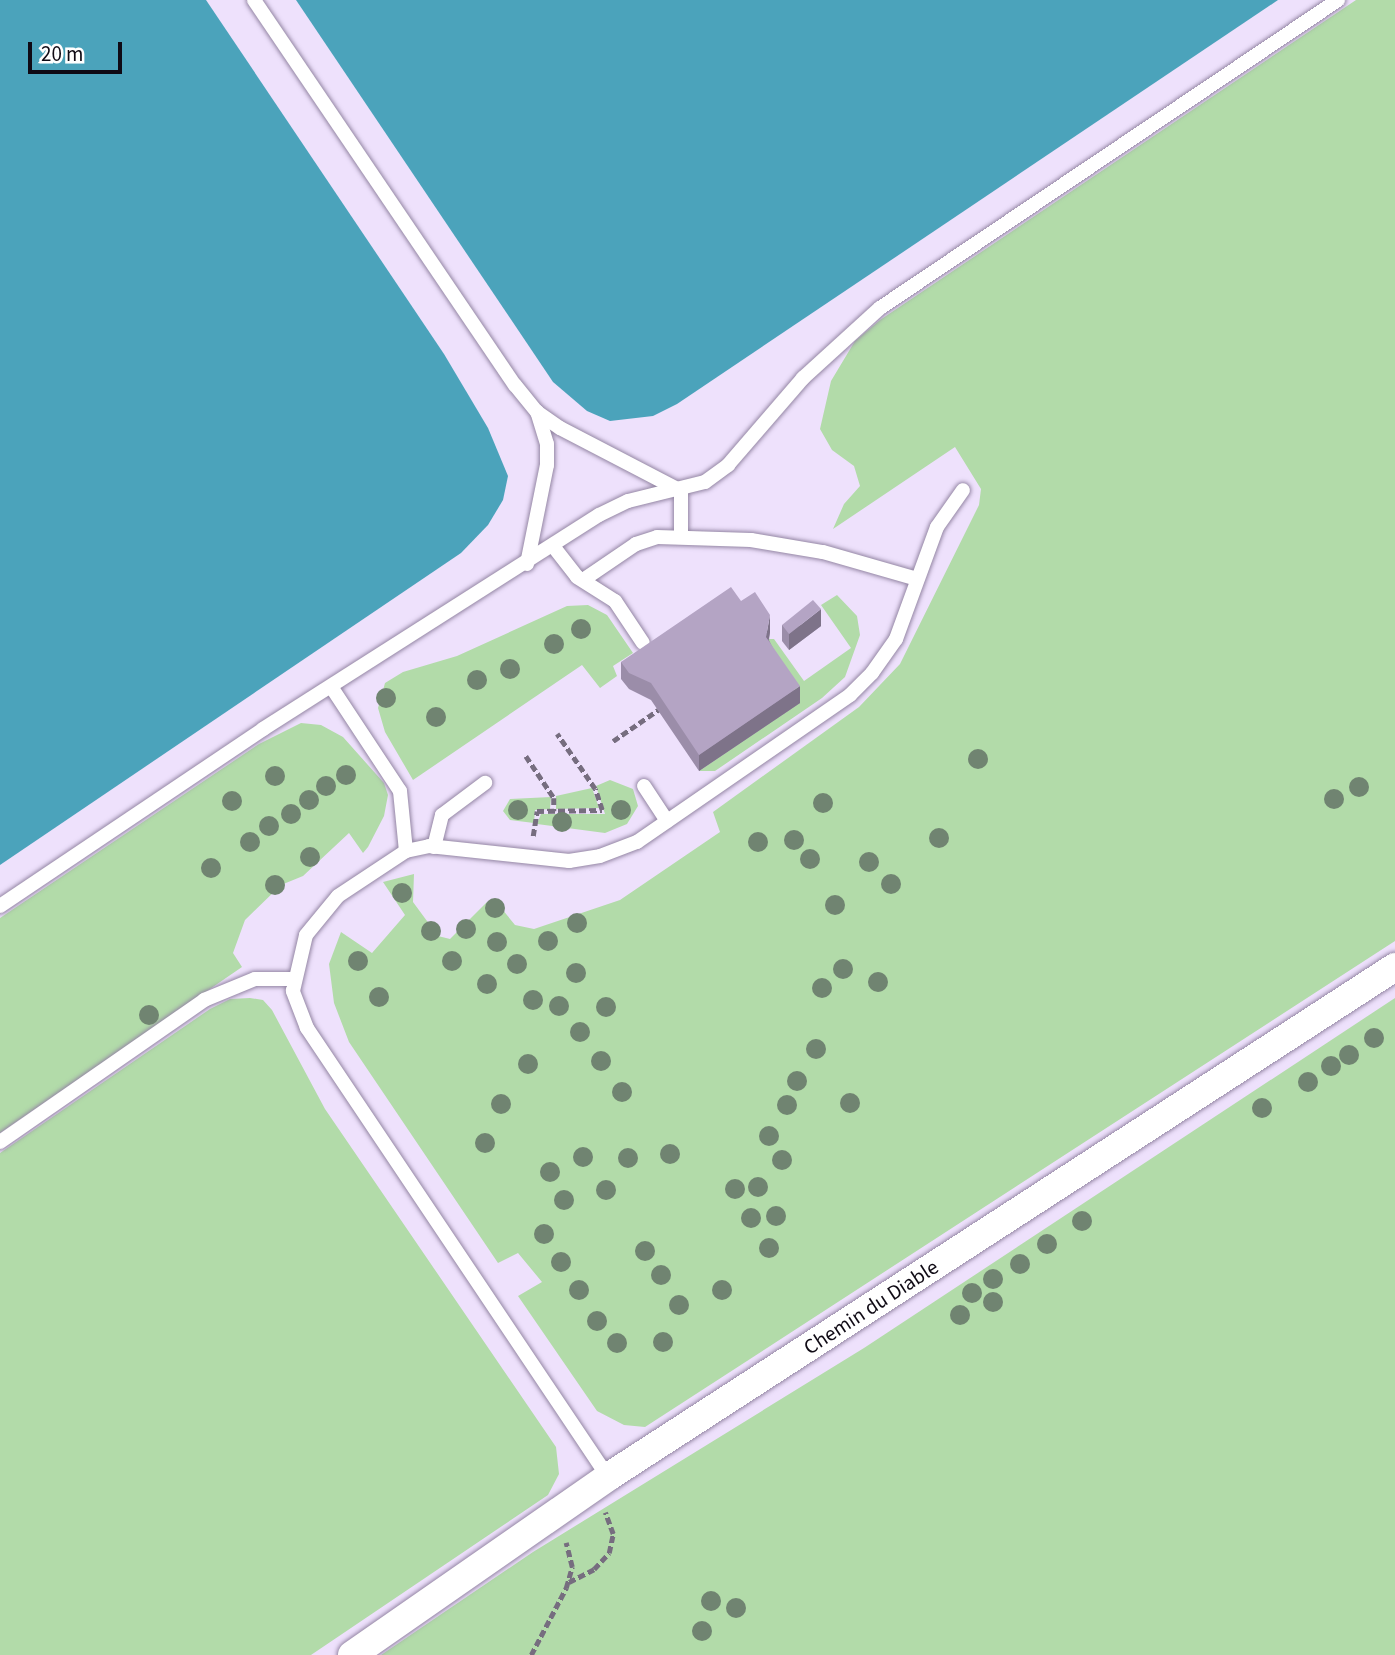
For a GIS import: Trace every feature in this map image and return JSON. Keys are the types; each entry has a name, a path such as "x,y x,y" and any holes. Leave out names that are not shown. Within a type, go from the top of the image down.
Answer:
{"street":[{"name":"Chemin du Diable","path":"352,1655 601,1483 1395,967"}],"lane":[{"path":"254,0 537,412 547,465 527,564"},
{"path":"0,906 263,729 332,688 553,546 628,501 681,491 728,465 803,379 880,308 1338,0"},
{"path":"537,412 681,491"},
{"path":"601,1483 296,1008 295,979 306,935 319,915 338,896 406,851 434,847 569,860 600,856 638,842 850,695 896,639 937,527 963,490"},
{"path":"681,491 681,537"},
{"path":"583,580 648,538 681,537 751,540 823,552 917,579"},
{"path":"553,546 583,580 615,601 643,643"},
{"path":"332,688 400,791 406,851"},
{"path":"434,847 442,815 485,783"},
{"path":"644,786 667,821"},
{"path":"0,1142 204,1000 255,979 295,979"}],"path":[{"path":"613,741 658,710"},
{"path":"536,824 537,811 602,810 595,789 557,734"},
{"path":"526,755 554,798 554,811"},
{"path":"568,1583 594,1569 608,1553 613,1534 601,1483"},
{"path":"531,1655 568,1583 572,1567 568,1546 548,1520"}],"green space":[{"path":"1356,0 1395,0 1395,941 645,1427 624,1425 597,1411 518,1296 542,1282 518,1253 498,1263 349,1042 334,1003 329,964 341,932 372,953 405,915 383,882 414,874 413,902 438,936 450,939 487,902 502,909 515,925 534,929 620,900 720,832 713,812 859,707 900,664 979,505 981,489 955,447 833,529 844,504 860,486 854,466 832,450 820,429 831,381 855,341 880,320"},
{"path":"837,595 857,616 860,635 845,677 822,698 715,771 699,771 799,703 766,653 769,639 774,639 804,681 851,648 821,605"},
{"path":"588,605 607,615 633,653 613,666 617,676 600,688 582,665 413,780 385,732 378,708 385,683 403,672 457,656 567,606"},
{"path":"301,723 321,725 343,737 384,783 388,795 384,816 368,847 363,853 349,833 303,876 281,885 245,920 233,953 242,967 0,1133 0,918 259,744"},
{"path":"610,780 633,789 638,806 627,824 605,833 537,824 541,814 605,814 596,786"},
{"path":"592,788 599,808 556,809 556,796"},
{"path":"551,797 550,809 535,810 534,823 510,820 503,811 510,799"},
{"path":"1395,998 1395,1655 381,1655 533,1552 864,1348"},
{"path":"230,999 263,1000 272,1010 325,1109 556,1447 559,1474 548,1495 311,1655 0,1655 0,1153 210,1009"}],"water":[{"path":"0,0 206,0 444,354 488,428 508,476 503,500 488,525 461,553 0,865"},
{"path":"296,0 1278,0 677,404 653,416 610,421 587,411 553,382"}],"building":[{"path":"731,587 741,601 755,592 770,615 766,637 800,686 699,755 651,683 629,673 621,662"},
{"path":"813,600 821,609 789,634 782,625"}]}
